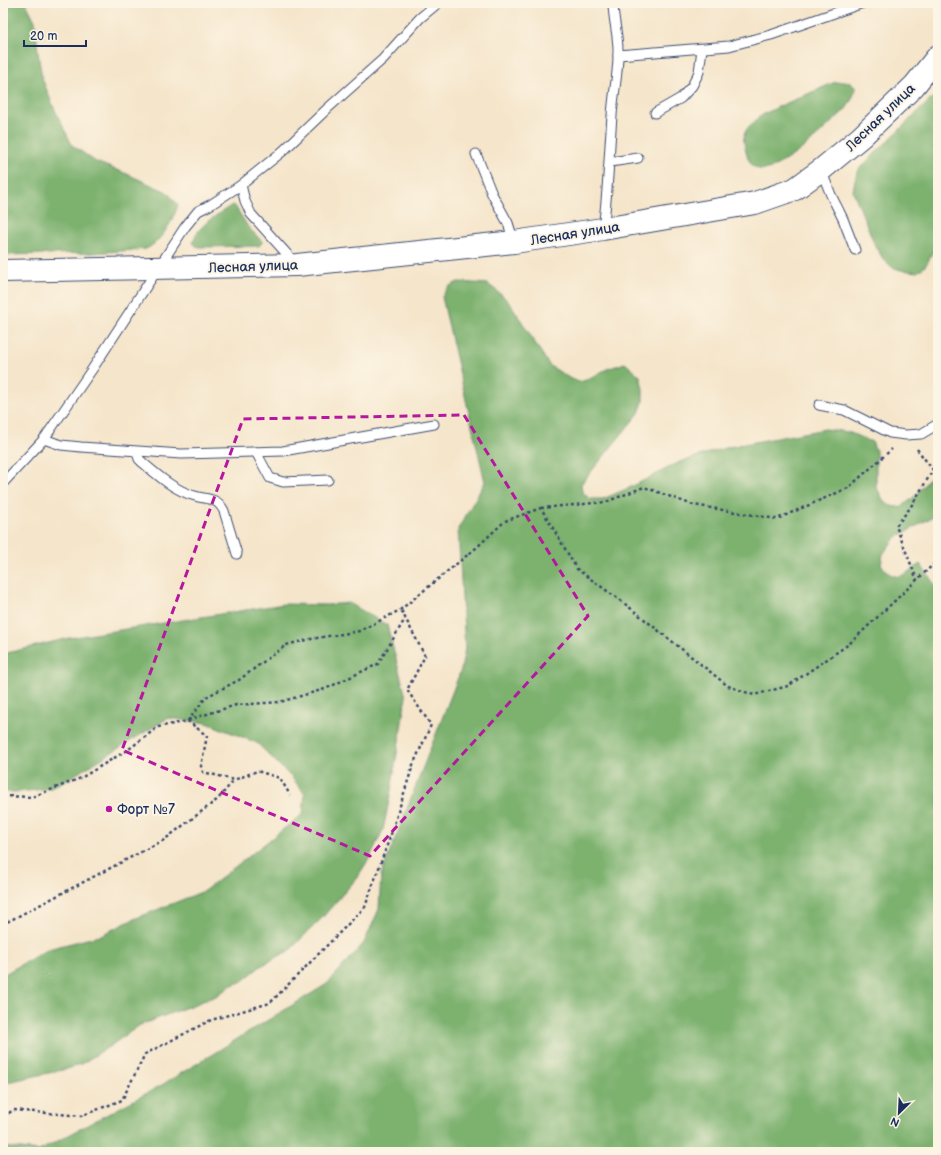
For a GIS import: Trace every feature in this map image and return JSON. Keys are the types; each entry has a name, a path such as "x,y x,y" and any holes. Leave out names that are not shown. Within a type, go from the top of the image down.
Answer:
{"main road":[{"name":"Лесная улица","path":"3,271 297,265 514,242 604,229 755,203 795,189 821,170 861,137 914,86 938,56"}],"lane":[{"path":"3,483 44,439 93,368 185,227 198,211 241,185 283,150 383,59 420,18 438,3"},
{"path":"604,229 618,55 617,29 613,14 613,3"},
{"path":"618,55 729,46 771,35 863,3"},
{"path":"655,113 681,98 692,86 699,72 702,49"},
{"path":"476,154 492,194 508,223 514,242"},
{"path":"610,162 638,158"},
{"path":"821,170 856,250"},
{"path":"241,185 245,201 251,214 297,265"},
{"path":"819,405 844,410 890,433 906,435 921,434 938,424"},
{"path":"44,439 61,445 137,452 181,454 283,451 434,424"},
{"path":"137,452 139,459 166,482 195,496 211,499 221,504 237,554"},
{"path":"256,452 270,478 282,482 328,480"}],"path":[{"path":"188,721 206,697 239,680 286,645 311,639 360,631 400,610 476,548 505,521 541,508 606,502 644,487 693,505 777,519 848,488 906,435 933,470 910,508 896,526 917,580"},
{"path":"541,508 577,569 629,607 728,686 754,695 788,686 849,644 938,560"},
{"path":"3,1112 9,1113 13,1110 80,1116 122,1100 145,1054 211,1020 270,1003 365,907 391,834 413,765 431,725 407,690 425,656 400,610"},
{"path":"3,796 32,797 82,778 129,749 158,727 188,721 236,705 280,702 325,689 378,664 405,619"},
{"path":"188,721 207,736 200,766 203,772 234,780"},
{"path":"3,926 6,922 164,840 218,799 234,780 257,771 280,778 290,795"}],"highlighted area":[{"path":"464,415 588,616 370,856 122,750 243,419"}],"green space":[{"path":"3,3 26,3 35,21 42,78 53,106 72,145 96,162 167,192 178,205 166,230 157,241 146,249 94,253 3,255"},
{"path":"833,83 851,83 856,89 851,101 846,109 812,140 785,161 768,169 758,169 750,162 746,152 744,135 748,128 757,119 780,106"},
{"path":"938,94 938,247 927,264 917,272 901,270 892,267 883,259 874,243 853,191 855,180 859,169"},
{"path":"232,205 235,206 248,227 262,241 262,243 259,246 196,246 193,243 195,237 203,226"},
{"path":"458,282 488,284 502,295 512,306 549,365 569,378 579,382 607,369 625,363 640,376 643,389 643,402 639,413 581,484 582,492 590,499 603,499 629,488 680,462 728,447 825,429 848,432 872,442 876,451 876,486 884,502 894,507 903,506 915,496 938,468 938,514 895,538 883,554 881,564 891,574 900,576 909,572 920,564 938,589 938,1152 3,1152 3,1147 39,1151 162,1085 327,984 364,943 379,909 381,875 461,670 465,648 458,529 485,482 442,297 448,287"},
{"path":"349,603 387,625 406,697 391,791 383,830 369,859 356,879 321,919 290,950 261,966 241,982 232,985 216,996 140,1025 81,1064 67,1069 3,1083 3,975 48,949 99,936 134,919 204,891 303,814 305,794 293,779 257,743 207,723 168,718 51,788 19,792 3,792 3,654 69,638 284,604 327,605"}],"place":[{"name":"Форт №7","path":"109,809"}]}
